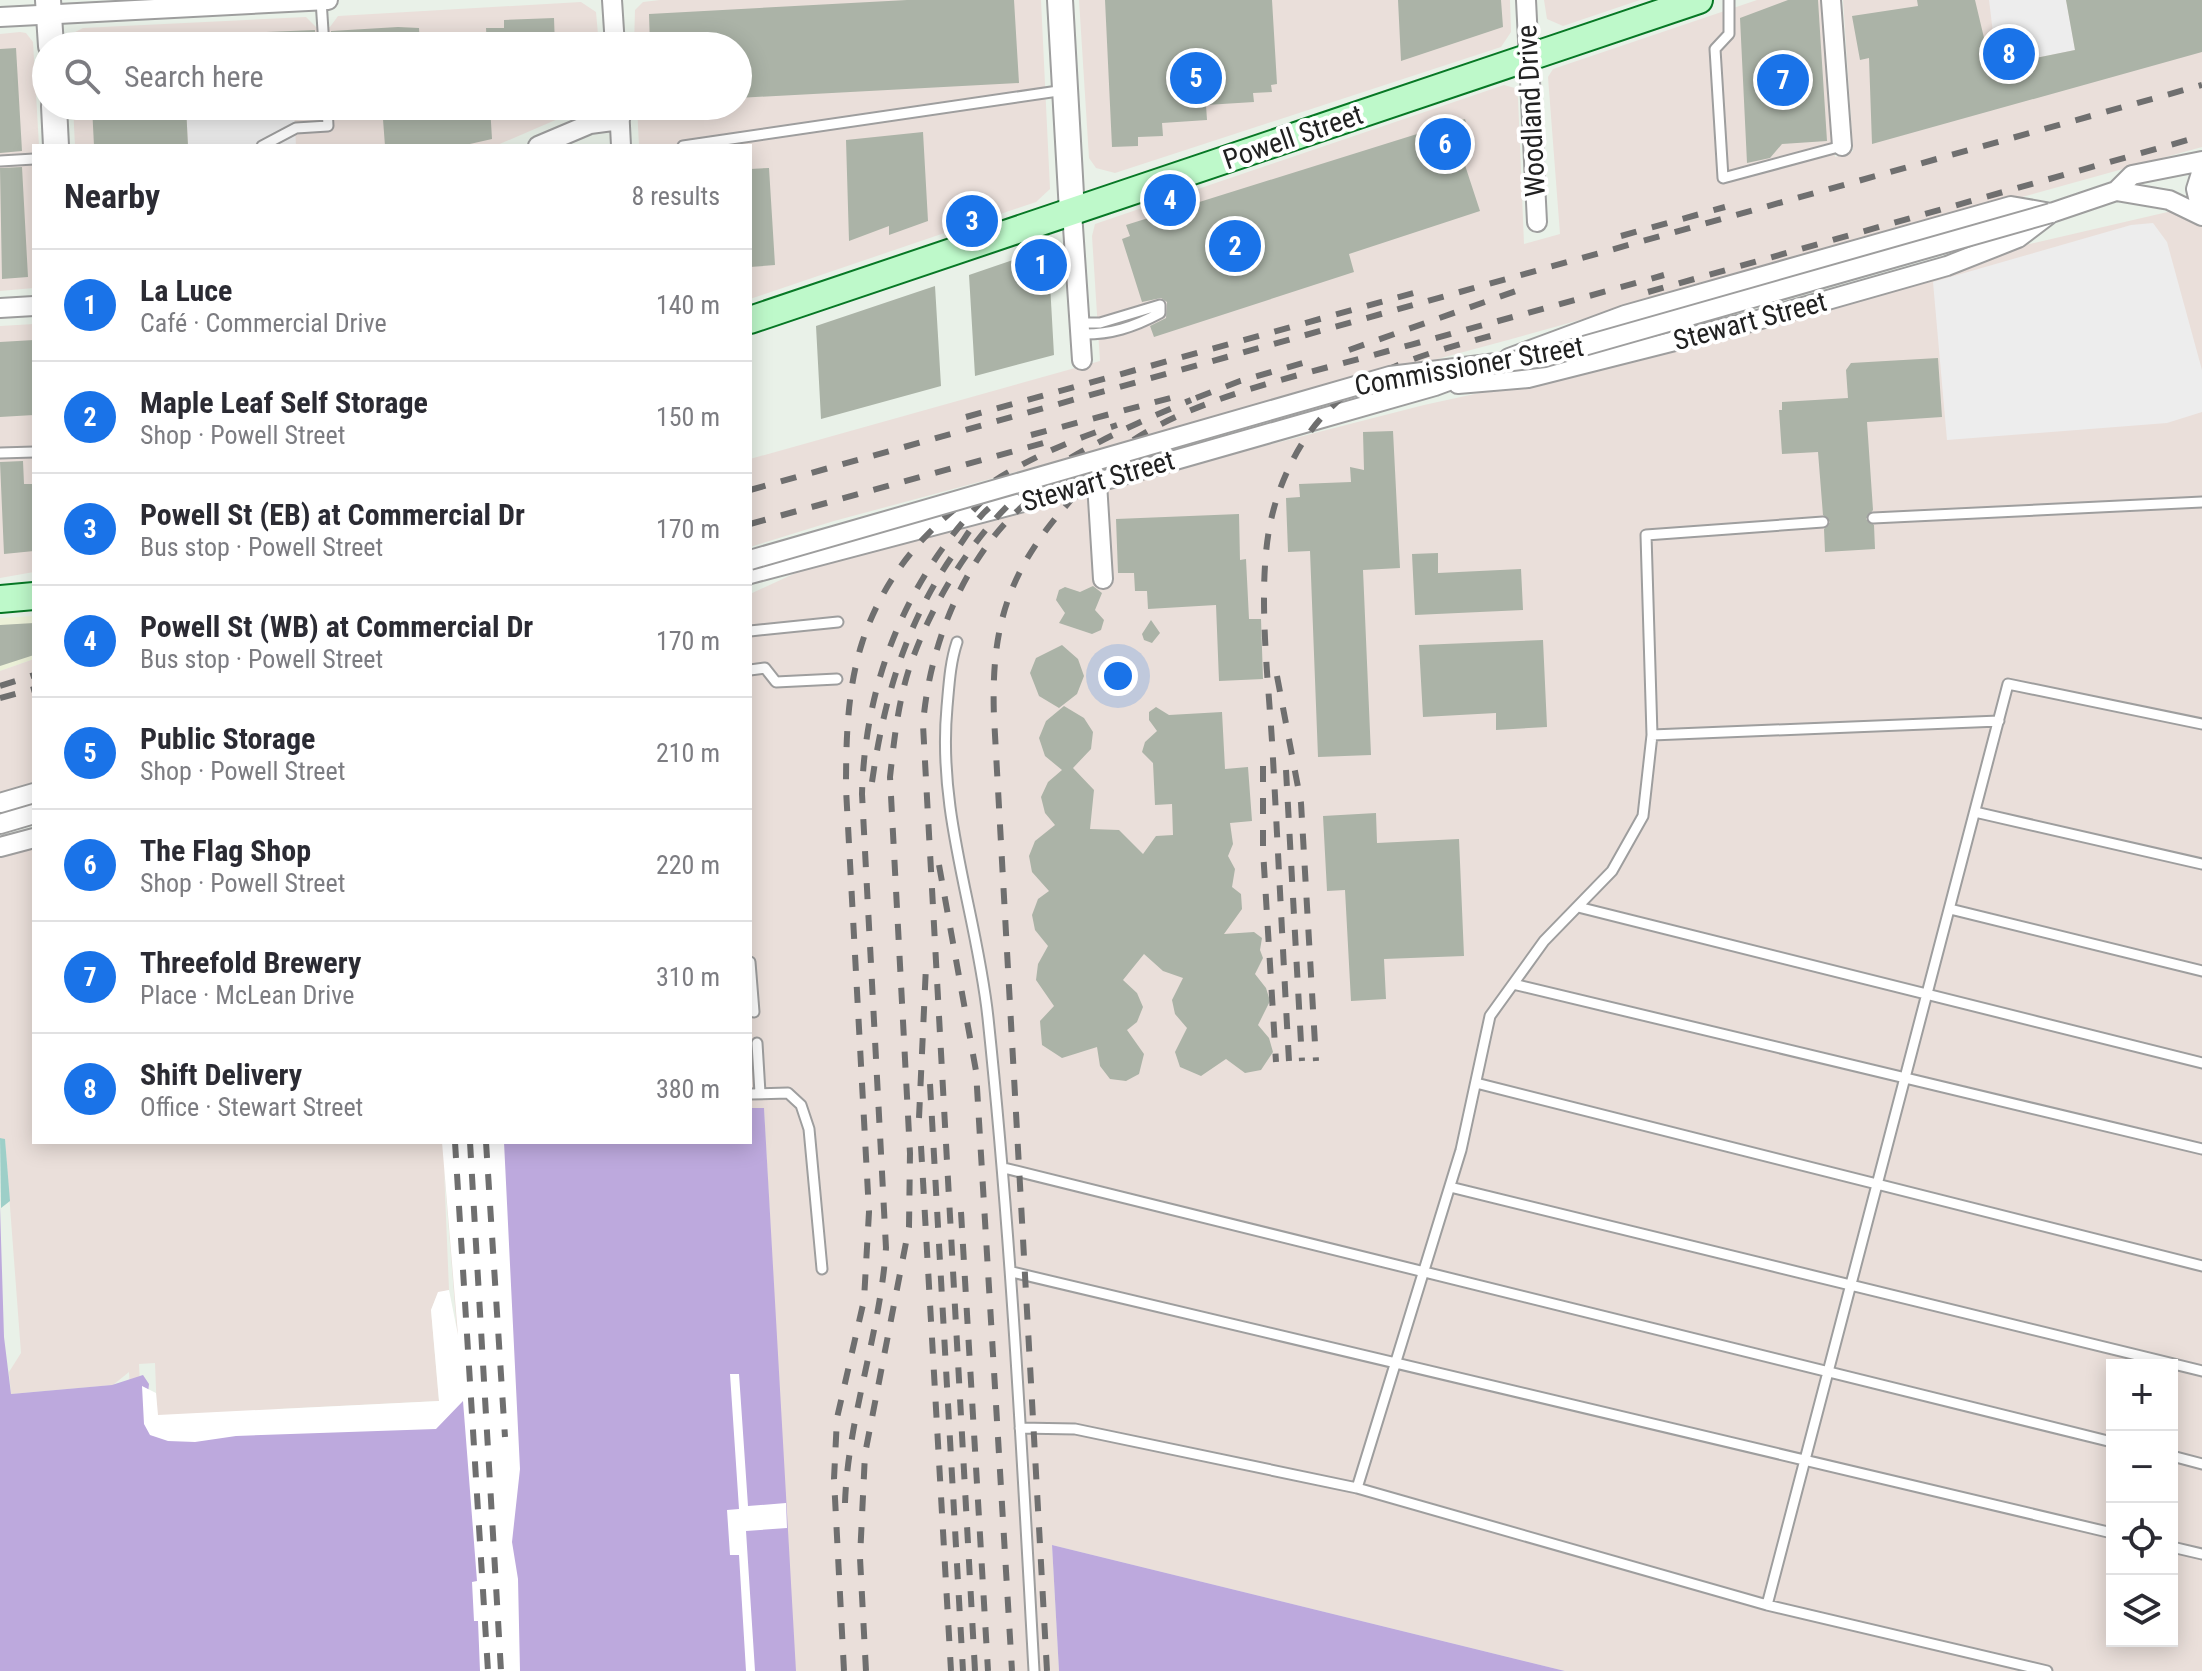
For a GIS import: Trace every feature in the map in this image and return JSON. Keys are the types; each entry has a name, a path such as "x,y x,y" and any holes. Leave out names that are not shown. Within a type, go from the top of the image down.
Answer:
{"main road":[{"name":"Powell Street","path":"752,319 1699,0"},
{"path":"0,599 32,596"}],"street":[{"path":"0,17 49,7 328,0"},
{"path":"612,0 614,32"},
{"path":"1060,0 1082,360"},
{"name":"Woodland Drive","path":"1526,0 1537,222"},
{"path":"1831,0 1842,146"},
{"path":"49,7 50,32"},
{"path":"55,120 56,144"},
{"path":"543,144 601,120"},
{"path":"619,120 621,144"},
{"name":"Stewart Street","path":"1435,386 1528,378 1754,321 1947,266 2018,238 2051,213 2116,191 2132,175 2202,161"},
{"path":"2202,170 2196,189 2202,215"},
{"path":"2116,191 2169,200 2202,215"},
{"name":"Stewart Street","path":"753,571 1097,483 1435,386 1625,315 2011,206 2051,213"},
{"name":"Commissioner Street","path":"753,571 1390,376 1425,369 1545,357 2051,213"},
{"path":"0,308 32,306"},
{"path":"1097,483 1103,579"},
{"path":"0,803 32,794"},
{"path":"0,824 32,815"},
{"path":"0,847 32,839"}],"lane":[{"path":"321,0 323,32"},
{"path":"1729,0 1729,34 1715,49 1723,178 1842,146"},
{"path":"697,144 1065,90"},
{"path":"266,144 296,128 328,126 328,120"},
{"path":"0,161 32,159"},
{"path":"1160,305 1160,313 1104,335 1080,328 1160,305"},
{"path":"0,453 32,452"},
{"path":"1873,518 2202,502"},
{"path":"1357,1488 1450,1187 1490,1016 1544,941 1612,871 1643,816 1652,735 1646,535 1823,522"},
{"path":"752,631 838,622"},
{"path":"957,642 951,660 943,751 947,799 987,1007 1004,1168 1034,1671"},
{"path":"752,670 765,668 776,682 837,679"},
{"path":"1767,1605 2008,684 2202,724"},
{"path":"1652,735 1999,721"},
{"path":"1975,812 2202,864"},
{"path":"1578,907 2202,1063"},
{"path":"1950,909 2202,971"},
{"path":"1513,984 2202,1149"},
{"path":"752,987 754,1012"},
{"path":"757,1043 755,1094 788,1093 801,1105 809,1129 822,1269"},
{"path":"1476,1083 2202,1266"},
{"path":"1004,1168 2106,1441"},
{"path":"1450,1187 2202,1371"},
{"path":"1012,1272 2106,1532"},
{"path":"1020,1428 1075,1429 1357,1488 1767,1605 2047,1671"},
{"path":"2178,1458 2202,1464"},
{"path":"2178,1548 2202,1554"}],"shaded area":[{"path":"1041,0 1050,189 1036,202 752,298 752,144 639,144 638,120 752,120 752,32 634,32 635,10 643,2"},
{"path":"1079,0 1510,0 1511,32 1501,47 1115,173 1096,168 1089,158"},
{"path":"1544,0 1640,0 1563,26 1547,19"},
{"path":"1757,0 1825,0 1835,157 1853,151 1843,0 2202,0 2202,147 1508,340 834,521 752,546 752,458 1100,361 1092,236 1095,224 1504,85 1515,88 1518,98 1524,244 1560,234 1548,77 1553,69"},
{"path":"1989,0 2066,0 2075,50 2031,59 1994,41"},
{"path":"581,2 596,12 598,32 75,32 83,28 306,17 316,27 330,27 338,16"},
{"path":"26,33 32,41 32,120 38,120 39,144 32,144 32,288 0,291 0,34"},
{"path":"74,120 555,120 500,144 75,144"},
{"path":"187,120 295,120 296,144 188,144"},
{"path":"2202,204 2202,1671 1565,1671 1052,1545 1059,1671 794,1671 764,1108 752,1108 752,593 800,571 1166,471 1424,405 1677,350 1948,274 2013,248"},
{"path":"2153,223 2167,242 2202,370 2202,412 2167,423 1947,440 1933,282 2131,225"},
{"path":"32,324 32,572 0,578 0,326"},
{"path":"32,616 32,660 0,671 0,618"},
{"path":"32,660 32,786 0,795 0,671"},
{"path":"32,844 32,1144 504,1144 477,1581 444,1169 449,1290 438,1293 431,1310 439,1401 277,1409 283,1575 157,1415 155,1363 139,1364 148,1551 140,1550 129,1372 113,1385 11,1394 9,1372 21,1353 5,1140 0,1138 0,853"},
{"path":"752,1108 764,1108 796,1671 0,1671 0,1206 4,1337 11,1394 112,1385 143,1375 149,1384 146,1412 154,1425 434,1410 470,1368 450,1144 752,1144"},
{"path":"0,1138 5,1139 10,1201 1,1208"},
{"path":"1052,1545 1565,1671 1059,1671"}],"pier":[{"path":"442,1144 504,1144 520,1469 512,1542 518,1579 520,1671 480,1671 478,1621 474,1621 472,1582 477,1581 463,1401 436,1429 236,1436 195,1442 168,1441 150,1435 144,1424 142,1386 156,1393 158,1415 439,1401 431,1310 438,1292 449,1290 458,1335"},
{"path":"730,1374 739,1374 748,1506 786,1503 787,1528 746,1531 755,1671 746,1671 739,1555 730,1555 727,1510 739,1509"}],"building":[{"path":"907,0 1014,0 1019,83 752,97 752,32 650,32 649,14"},
{"path":"1105,0 1272,0 1277,84 1271,85 1272,92 1253,93 1254,102 1206,105 1207,120 1162,123 1163,136 1138,137 1138,146 1112,147"},
{"path":"1398,0 1501,0 1503,27 1401,61"},
{"path":"1788,0 1818,0 1827,141 1782,144 1770,158 1747,163 1740,18"},
{"path":"1917,0 1975,0 1985,42 2028,37 2031,59 2075,50 2066,0 2202,0 2202,52 1872,144 1869,58 1860,60 1852,16 1918,6"},
{"path":"554,18 554,32 486,32 486,28 504,28 504,20"},
{"path":"398,27 419,28 419,32 331,32"},
{"path":"315,30 315,32 265,32"},
{"path":"16,48 22,151 0,153 0,49"},
{"path":"1465,119 1474,149 1461,153 1480,211 1349,254 1354,272 1154,337 1150,326 1166,318 1167,302 1161,298 1142,302 1122,239 1130,236 1126,225"},
{"path":"93,120 187,120 188,144 94,144"},
{"path":"383,120 491,120 492,139 470,144 385,144"},
{"path":"923,132 928,221 889,235 889,226 849,241 846,140"},
{"path":"22,167 28,277 2,279 0,168"},
{"path":"769,168 775,265 752,267 752,169"},
{"path":"1048,248 1054,355 975,376 969,275"},
{"path":"935,286 941,386 821,419 816,326"},
{"path":"32,340 32,415 0,417 0,342"},
{"path":"1938,358 1942,417 1867,422 1873,510 1866,519 1874,525 1875,549 1825,552 1824,529 1830,522 1823,515 1818,452 1782,454 1779,410 1782,410 1782,402 1848,398 1846,370 1851,363"},
{"path":"1393,431 1400,568 1363,570 1371,755 1318,757 1310,551 1288,552 1286,498 1300,497 1299,484 1351,482 1350,467 1364,470 1363,432"},
{"path":"23,461 24,484 32,484 32,551 4,554 0,462"},
{"path":"1239,514 1240,560 1246,559 1249,619 1261,619 1263,679 1219,681 1216,605 1148,609 1147,591 1135,591 1134,573 1118,573 1116,519"},
{"path":"1438,553 1438,573 1521,569 1523,610 1415,615 1412,554"},
{"path":"1093,586 1102,593 1095,610 1104,620 1101,630 1092,634 1059,623 1065,613 1056,600 1059,590 1065,587 1080,592"},
{"path":"1151,620 1160,633 1152,643 1144,640 1142,634"},
{"path":"32,623 32,656 0,666 0,625"},
{"path":"1543,640 1547,727 1496,730 1496,713 1423,717 1419,645"},
{"path":"1062,645 1078,659 1084,676 1077,694 1059,708 1039,696 1030,673 1036,658"},
{"path":"1064,706 1084,718 1093,732 1091,749 1073,768 1094,790 1090,829 1119,830 1143,854 1156,836 1173,835 1172,804 1155,805 1153,763 1142,752 1145,742 1157,731 1149,720 1149,712 1156,707 1169,715 1222,712 1225,769 1248,767 1252,821 1230,823 1233,844 1228,856 1235,869 1232,887 1241,894 1242,909 1224,934 1254,932 1262,938 1260,950 1263,958 1255,974 1266,988 1270,1001 1258,1025 1269,1038 1273,1052 1261,1070 1245,1073 1226,1059 1201,1076 1180,1067 1175,1052 1187,1028 1175,1014 1172,1000 1183,978 1163,971 1144,954 1123,980 1137,993 1143,1007 1137,1022 1127,1030 1144,1054 1139,1074 1126,1081 1110,1079 1100,1066 1097,1047 1062,1058 1042,1045 1040,1021 1054,1006 1036,980 1038,964 1048,946 1035,930 1032,915 1038,899 1049,891 1032,872 1029,856 1035,841 1055,825 1045,813 1041,797 1048,782 1062,770 1045,756 1039,738 1046,721"},
{"path":"1376,813 1377,843 1459,839 1464,956 1384,959 1386,999 1351,1001 1345,890 1327,891 1323,816"}],"railway":[{"path":"752,489 2202,85"},
{"path":"1648,292 2202,136"},
{"path":"1621,236 1725,207"},
{"path":"1047,1671 994,717 995,659 1005,609 1014,585 1040,539 1099,469 1116,452 1154,428 1252,388 1664,275"},
{"path":"966,417 1428,289"},
{"path":"1349,350 1516,291"},
{"path":"1289,1061 1264,608 1266,555 1276,500 1288,470 1312,429 1359,385 1424,355 1494,335"},
{"path":"1196,398 1240,381 1303,363"},
{"path":"1031,435 1178,396"},
{"path":"866,1671 860,1558 865,1454 909,1227 910,1153 890,777 905,682 920,640 949,582 988,528 1010,504 1059,465 1124,430 1191,400"},
{"path":"844,1671 834,1479 837,1418 864,1300 869,1212 846,789 848,716 853,679 862,643 879,601 902,564 930,532 962,503 998,479 1036,458 1117,425"},
{"path":"752,523 1051,441"},
{"path":"845,1503 852,1439 883,1280 886,1248 862,794 865,751 883,667 916,590 938,554 994,489"},
{"path":"975,1671 923,725 933,662 956,599 990,542 1011,517 1035,496"},
{"path":"872,782 883,720 910,633 938,579 989,508"},
{"path":"0,686 32,676"},
{"path":"1277,676 1301,803 1316,1061"},
{"path":"0,698 32,690"},
{"path":"1263,766 1263,850 1276,1062"},
{"path":"1286,770 1302,1061"},
{"path":"939,865 976,1071 1012,1671"},
{"path":"919,1118 926,966"},
{"path":"930,1084 963,1671"},
{"path":"455,1144 488,1671"},
{"path":"470,1144 501,1671"},
{"path":"486,1144 505,1437"},
{"path":"921,1146 951,1671"},
{"path":"961,1212 988,1671"}],"place":[{"name":"Shift Delivery","path":"2009,54"},
{"name":"Public Storage","path":"1196,78"},
{"name":"Threefold Brewery","path":"1783,80"},
{"name":"The Flag Shop","path":"1445,144"},
{"name":"Powell St (WB) at Commercial Dr","path":"1170,200"},
{"name":"Powell St (EB) at Commercial Dr","path":"972,221"},
{"name":"Maple Leaf Self Storage","path":"1235,246"},
{"name":"La Luce","path":"1041,265"}]}
